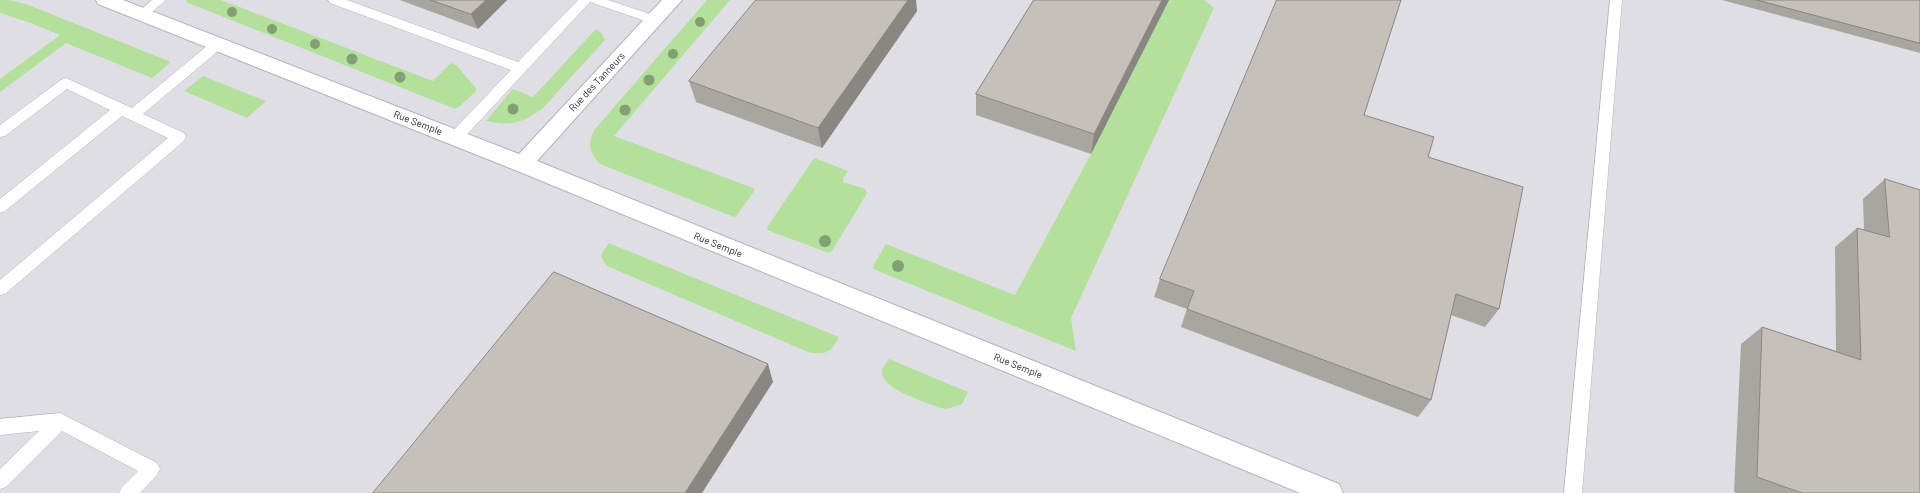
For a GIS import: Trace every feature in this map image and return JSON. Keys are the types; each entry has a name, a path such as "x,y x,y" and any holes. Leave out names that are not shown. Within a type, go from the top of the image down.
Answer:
{"street":[{"name":"Rue Semple","path":"105,0 522,164 1330,493"},
{"name":"Rue des Tanneurs","path":"522,164 673,0"}],"lane":[{"path":"142,14 160,0"},
{"path":"334,0 520,68"},
{"path":"455,138 585,0"},
{"path":"595,0 654,20"},
{"path":"1573,493 1616,0"},
{"path":"0,207 218,44"},
{"path":"0,132 66,83 179,137 0,289"},
{"path":"0,427 60,421 151,469 128,493"},
{"path":"0,481 60,421"}],"shaded area":[{"path":"0,0 1920,0 1920,493 0,493"}],"green space":[{"path":"0,0 10,0 26,4 171,62 152,78 66,43 0,92 0,79 60,35 0,13"},
{"path":"187,0 221,0 433,81 451,63 456,65 476,88 476,91 455,109 186,2"},
{"path":"707,0 730,0 614,136 753,188 755,190 734,217 600,164 593,156 590,148 592,134 595,129"},
{"path":"1169,0 1204,0 1214,8 1071,318 1076,351 873,269 874,264 886,244 1015,295 1091,154"},
{"path":"596,29 602,34 605,40 542,109 521,121 502,123 486,121 513,89 533,97"},
{"path":"203,76 266,101 247,118 184,91"},
{"path":"814,158 848,171 843,179 843,182 865,189 867,193 832,251 829,253 767,230 768,226"},
{"path":"609,243 839,337 834,346 827,352 808,352 607,266 601,255"},
{"path":"889,359 968,392 962,404 947,409 941,408 916,399 896,389 883,377 882,370"}],"building":[{"path":"431,0 486,0 471,14"},
{"path":"756,0 908,0 818,128 689,81"},
{"path":"1034,0 1162,0 1094,134 976,94"},
{"path":"1277,0 1401,0 1364,115 1434,137 1428,157 1523,187 1499,309 1456,294 1431,400 1187,309 1194,291 1160,279"},
{"path":"1757,0 1920,0 1920,43"},
{"path":"1885,179 1920,190 1920,493 1802,493 1757,477 1762,327 1861,360 1857,228 1889,237"},
{"path":"554,272 768,364 685,493 373,493"}]}
